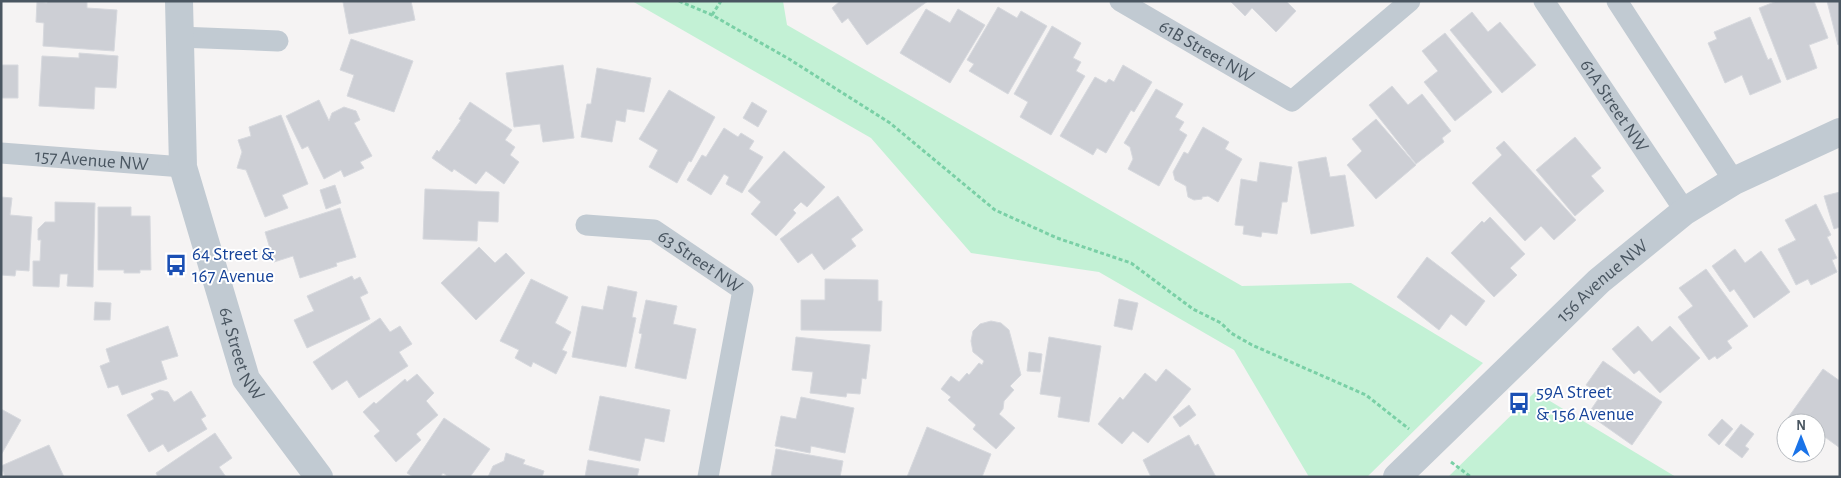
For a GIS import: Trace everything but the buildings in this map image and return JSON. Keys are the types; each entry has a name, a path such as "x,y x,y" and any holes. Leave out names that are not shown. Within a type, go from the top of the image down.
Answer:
{"street":[{"name":"64 Street NW","path":"179,1 184,167 246,379 319,477"},
{"name":"61B Street NW","path":"1120,1 1292,102 1410,1"},
{"name":"61A Street NW","path":"1544,1 1685,211"},
{"path":"1617,1 1734,181"},
{"path":"179,37 278,41"},
{"name":"156 Avenue NW","path":"1397,477 1599,281 1685,211 1734,181 1840,132"},
{"name":"157 Avenue NW","path":"1,153 184,167"},
{"name":"63 Street NW","path":"586,224 654,230 743,290 708,477"}],"path":[{"path":"679,1 712,16 789,59 890,123 995,210 1057,238 1131,263 1193,309 1221,323 1231,333 1252,345 1366,395 1471,477"},
{"path":"712,16 721,1"}],"green space":[{"path":"632,1 783,1 787,25 1242,286 1351,283 1483,363 1367,477 1309,477 1234,350 1099,272 971,253 871,138"},
{"path":"1535,392 1676,477 1448,477"}],"place":[{"name":"64 Street & 167 Avenue","path":"176,265"},
{"name":"59A Street & 156 Avenue","path":"1519,403"}]}
